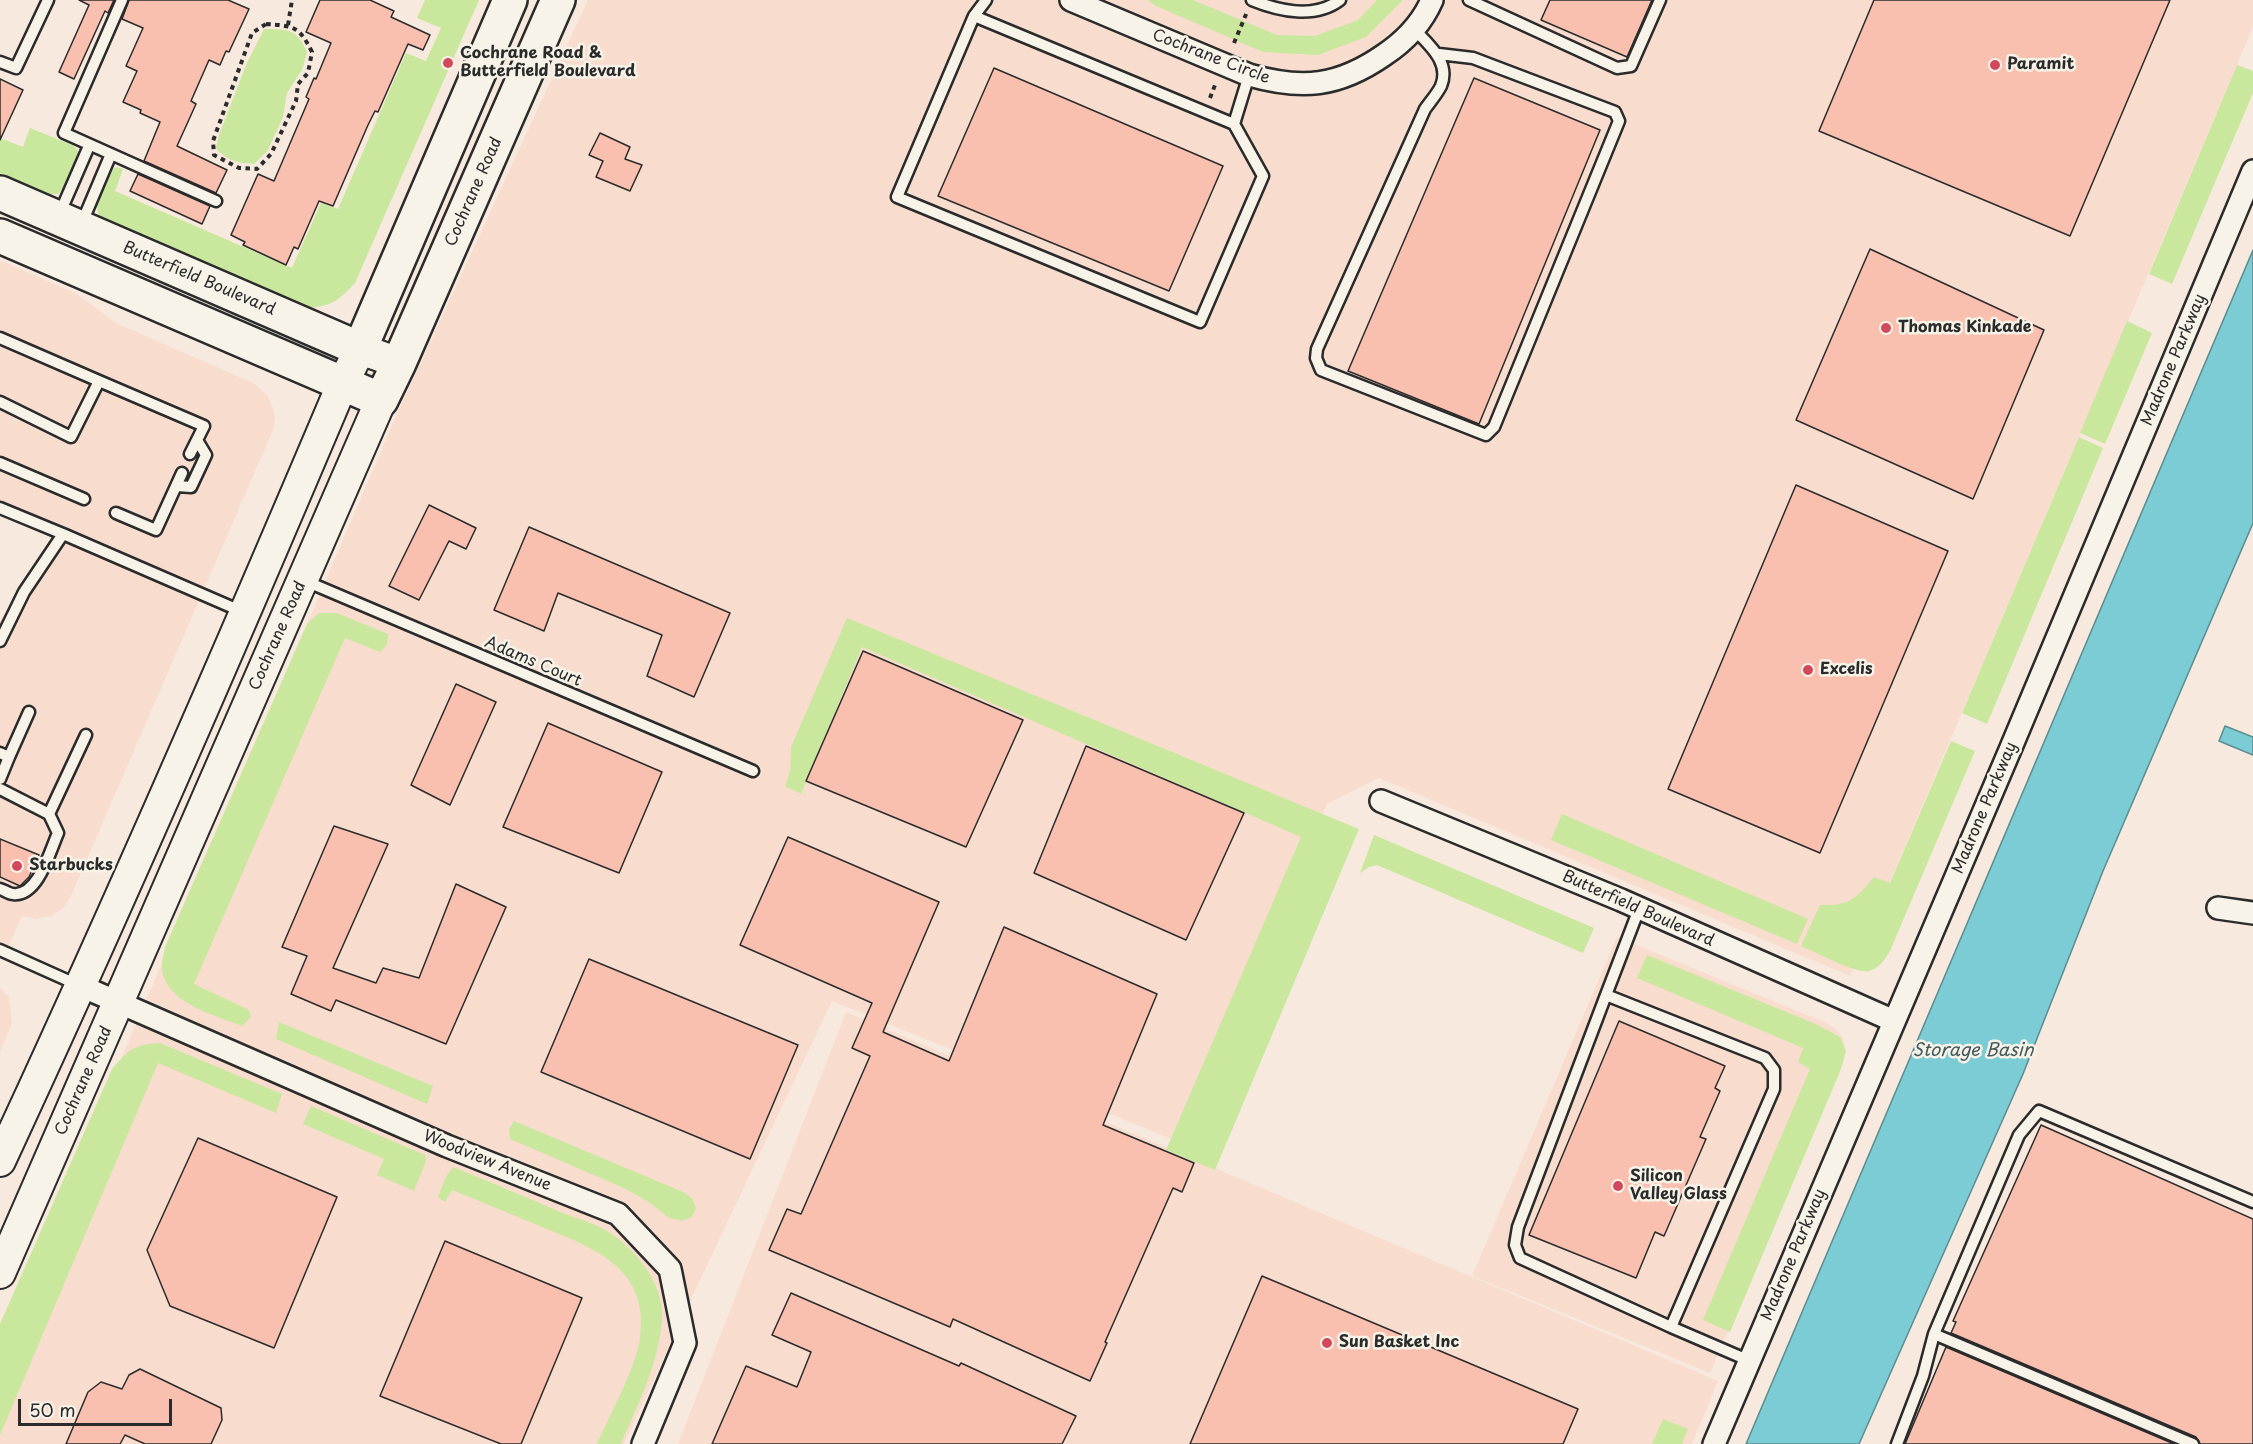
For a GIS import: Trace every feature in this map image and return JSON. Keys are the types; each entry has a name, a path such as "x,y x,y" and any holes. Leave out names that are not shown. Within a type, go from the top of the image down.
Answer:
{"main road":[{"path":"0,1161 81,986 246,613 342,385 360,349 510,0"},
{"name":"Cochrane Road","path":"0,1273 558,0"},
{"name":"Butterfield Boulevard","path":"0,193 360,349 399,363"},
{"path":"0,236 381,400"}],"street":[{"name":"Cochrane Circle","path":"1071,0 1105,7 1249,75 1293,84 1331,81 1353,75 1373,63 1395,48 1414,29 1432,0"},
{"name":"Madrone Parkway","path":"1714,1444 2253,171"},
{"name":"Butterfield Boulevard","path":"1381,801 1639,909 1894,1021"},
{"path":"2218,908 2253,913"},
{"name":"Woodview Avenue","path":"81,986 117,1004 447,1146 618,1214 670,1269 685,1343 643,1444"}],"lane":[{"path":"0,62 16,68 48,0"},
{"path":"122,0 64,133 216,201"},
{"path":"974,16 1234,124 1263,176 1200,322 897,197 974,16 986,0"},
{"path":"1250,4 1282,10 1307,11 1322,9 1340,0"},
{"path":"1469,0 1617,68 1631,66 1660,0"},
{"path":"1414,29 1438,54 1443,72 1442,85 1425,109 1317,349 1316,358 1321,370 1486,435 1494,428 1619,120 1616,112 1473,58 1438,54"},
{"path":"1234,124 1249,75"},
{"path":"69,223 89,146"},
{"path":"69,223 111,154"},
{"path":"1,342 204,426 190,454"},
{"path":"0,402 71,437 99,381"},
{"path":"177,486 191,487 206,455 197,440"},
{"path":"0,463 84,499"},
{"path":"116,513 156,530 182,473"},
{"path":"0,508 246,613"},
{"path":"0,641 24,592 63,534"},
{"name":"Adams Court","path":"302,580 753,771"},
{"path":"0,779 4,755 29,712"},
{"path":"49,814 86,735"},
{"path":"0,789 49,814 58,833 36,885 25,892 14,894 0,889"},
{"path":"1639,909 1518,1227 1515,1245 1520,1258 1750,1361"},
{"path":"0,950 81,986"},
{"path":"1606,995 1765,1058 1774,1070 1774,1089 1671,1327"},
{"path":"1897,1444 1923,1376 1935,1334 2019,1135 2039,1111 2253,1202"},
{"path":"1935,1334 2193,1444"}],"path":[{"path":"288,25 292,0"},
{"path":"1234,43 1250,4"},
{"path":"266,24 288,25 302,33 312,52 308,73 298,84 296,101 271,154 257,169 239,168 214,155 213,141 252,33 266,24"},
{"path":"1208,103 1215,85"}],"shaded area":[{"path":"588,0 2253,0 2253,27 1850,976 1379,778 1327,804 1179,1142 832,1001 624,1444 0,1444 0,1364 12,1314 393,423"},
{"path":"0,260 77,294 116,323 255,384 267,395 275,418 273,430 71,896 63,908 51,916 37,919 22,916 8,948 0,944 0,622 62,529 0,501"},
{"path":"1617,937 1827,1023 1843,1038 1845,1049 1843,1058 1710,1373 1472,1276"},
{"path":"0,988 9,997 12,1024 0,1052"},
{"path":"846,1012 1718,1381 1692,1444 678,1444"}],"green space":[{"path":"425,0 479,0 355,283 334,301 322,306 307,308 98,214 97,204 113,169 117,167 123,169 115,191 292,268 321,203 338,209 406,53 426,61 441,28 417,18"},
{"path":"1148,0 1193,0 1277,35 1315,36 1358,20 1377,0 1403,0 1366,37 1318,55 1263,52 1156,6"},
{"path":"264,29 291,32 300,39 307,52 302,70 287,93 283,117 268,150 254,164 243,163 228,159 216,148 246,65"},
{"path":"2237,65 2253,71 2253,93 2172,284 2149,274"},
{"path":"30,128 77,149 78,154 58,194 49,194 0,173 0,138 23,147"},
{"path":"2127,321 2152,333 2105,444 2080,433"},
{"path":"2079,437 2103,448 1987,724 1962,713"},
{"path":"319,613 337,613 388,634 387,645 380,652 345,638 194,984 247,1009 251,1017 242,1026 194,1007 173,992 162,970 165,947 307,624"},
{"path":"847,618 1359,829 1215,1170 1166,1150 1301,837 862,647 801,794 785,786 790,772 791,747"},
{"path":"1951,741 1975,751 1890,951 1884,960 1873,970 1863,971 1845,966 1801,946 1820,905 1838,904 1851,900 1874,877 1890,883"},
{"path":"1562,814 1808,919 1797,944 1551,840"},
{"path":"1374,835 1594,928 1583,953 1377,865 1360,873"},
{"path":"1647,955 1818,1025 1840,1037 1846,1051 1841,1069 1730,1332 1703,1320 1810,1069 1798,1062 1803,1048 1637,978"},
{"path":"279,1022 433,1086 427,1104 276,1039"},
{"path":"160,1043 282,1094 276,1113 158,1063 0,1435 0,1324 112,1069 133,1049"},
{"path":"311,1106 425,1155 426,1161 414,1191 377,1175 384,1159 303,1124"},
{"path":"514,1121 683,1192 692,1198 696,1208 692,1217 682,1221 669,1218 650,1203 626,1189 510,1139 509,1129"},
{"path":"453,1167 604,1229 629,1248 654,1281 662,1306 657,1352 647,1383 621,1444 597,1444 638,1350 641,1313 636,1293 626,1276 596,1251 473,1198 452,1190 445,1202 438,1197 446,1176"},
{"path":"1663,1419 1688,1429 1682,1444 1652,1444"}],"water":[{"name":"Storage Basin","path":"2253,250 2253,523 2103,871 2023,1074 1859,1444 1746,1444"},
{"path":"2225,726 2253,737 2253,755 2219,741"}],"building":[{"path":"79,0 114,0 108,13 105,11 74,79 59,72 89,5"},
{"path":"129,0 228,0 249,9 229,52 226,51 220,65 209,60 191,101 196,104 177,146 227,170 216,193 144,161 160,122 123,102 137,71 126,66 143,28 122,19"},
{"path":"320,0 370,0 394,11 391,17 430,35 423,50 408,44 378,112 375,111 368,125 333,206 319,201 298,249 294,247 286,265 243,245 245,242 231,235 258,174 274,181 309,99 306,97 331,43 306,32"},
{"path":"1550,0 1652,0 1627,57 1541,20"},
{"name":"Paramit","path":"1874,0 2170,0 2070,236 1819,131"},
{"path":"994,68 1223,166 1169,291 938,196"},
{"path":"1474,78 1600,130 1479,424 1348,371"},
{"path":"0,79 23,90 0,140"},
{"path":"600,133 630,147 625,159 642,165 630,191 596,177 603,161 589,155"},
{"path":"138,174 210,206 202,224 130,191"},
{"path":"1870,249 2044,330 1973,499 1796,420"},
{"name":"Excelis","path":"1796,485 1948,551 1820,853 1668,789"},
{"path":"429,505 476,528 466,549 449,541 419,600 389,586"},
{"path":"529,527 730,613 694,697 647,676 662,635 558,593 544,631 494,610"},
{"path":"863,651 1023,720 966,847 806,781"},
{"path":"456,684 496,702 450,805 411,785"},
{"path":"548,723 662,772 619,873 503,827"},
{"path":"1086,746 1244,813 1186,940 1034,873"},
{"path":"334,826 388,844 333,968 376,983 383,968 419,978 456,884 506,907 446,1044 336,1000 331,1011 291,994 307,956 282,947"},
{"path":"788,837 939,902 883,1032 949,1061 1004,927 1157,994 1103,1125 1194,1163 1182,1192 1173,1188 1090,1381 953,1319 950,1327 769,1250 787,1209 801,1214 870,1056 852,1048 872,1003 740,945"},
{"name":"Starbucks","path":"0,839 39,855 29,877 20,886 0,877"},
{"path":"589,959 798,1045 750,1159 541,1072"},
{"name":"Silicon Valley Glass","path":"1619,1021 1725,1066 1715,1088 1720,1091 1700,1137 1706,1139 1664,1236 1655,1232 1636,1278 1529,1235"},
{"path":"2041,1125 2253,1219 2253,1444 2200,1444 2196,1437 1951,1333 1956,1322 1953,1321"},
{"path":"198,1138 337,1197 274,1348 170,1306 147,1250"},
{"path":"445,1241 582,1298 521,1444 501,1444 380,1396"},
{"name":"Sun Basket Inc","path":"1262,1276 1578,1409 1563,1444 1190,1444"},
{"path":"791,1293 959,1366 961,1363 1076,1416 1062,1444 712,1444 746,1366 797,1387 811,1352 772,1335"},
{"path":"1946,1347 2174,1444 1905,1444"},
{"path":"140,1369 221,1408 222,1420 211,1444 145,1444 125,1435 120,1444 66,1444 88,1392 101,1382 122,1389 129,1375"}],"place":[{"name":"Cochrane Road & Butterfield Boulevard","path":"448,63"},
{"name":"Paramit","path":"1995,65"},
{"name":"Thomas Kinkade","path":"1886,328"},
{"name":"Excelis","path":"1808,670"},
{"name":"Starbucks","path":"17,866"},
{"name":"Silicon Valley Glass","path":"1618,1186"},
{"name":"Sun Basket Inc","path":"1327,1343"}]}
